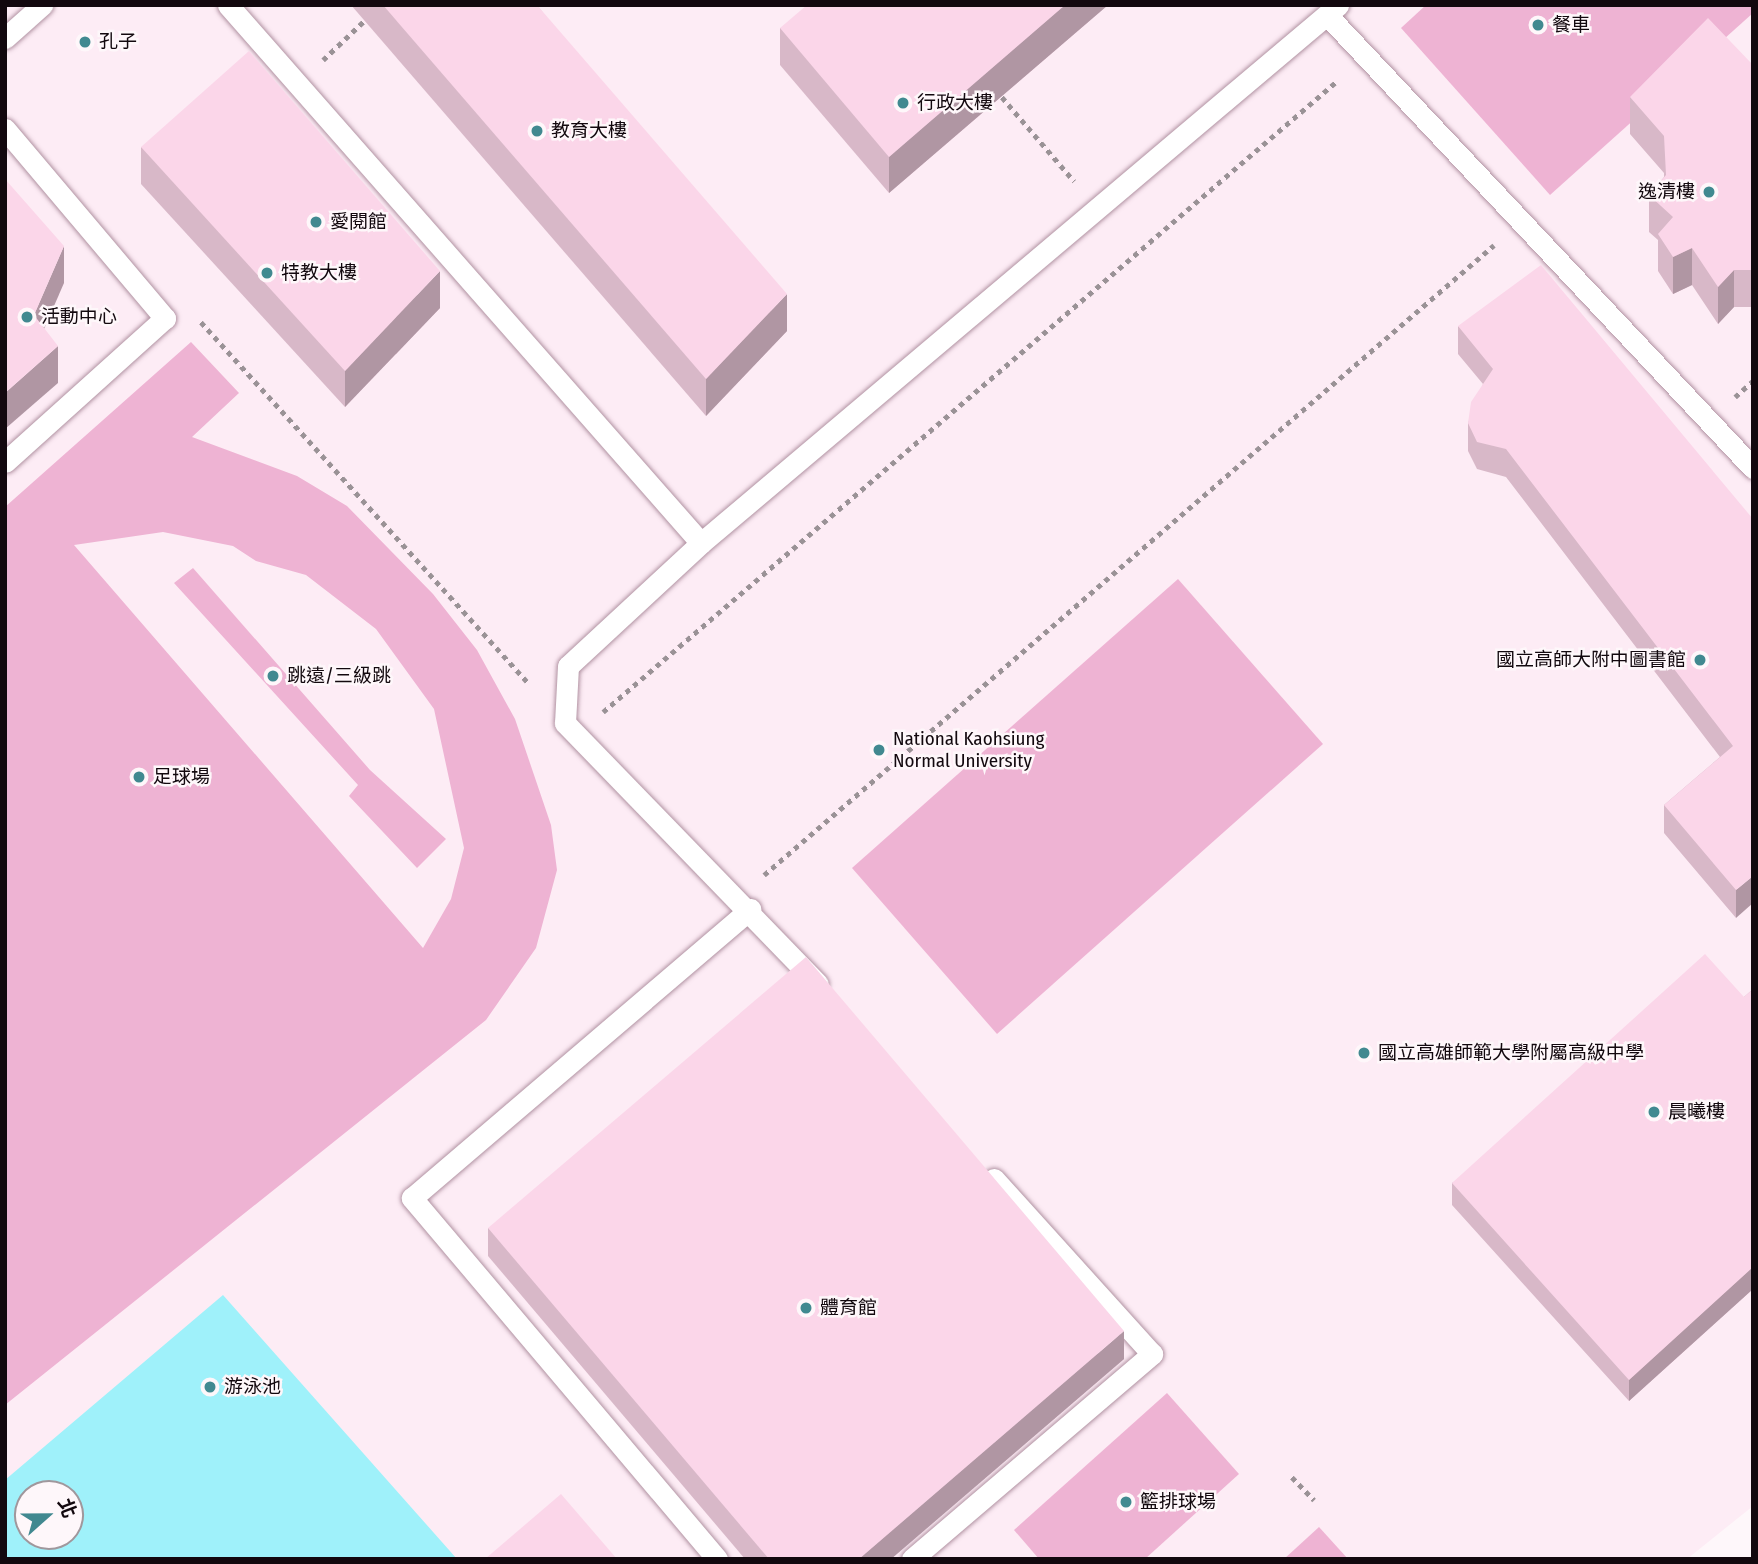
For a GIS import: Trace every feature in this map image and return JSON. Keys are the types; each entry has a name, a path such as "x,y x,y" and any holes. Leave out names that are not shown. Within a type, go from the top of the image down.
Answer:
{"lane":[{"path":"5,38 42,5"},
{"path":"228,5 701,544"},
{"path":"834,1003 750,909 565,723 568,666 701,544 1333,10 1753,468"},
{"path":"5,129 165,318 5,461"},
{"path":"717,1559 412,1198 750,909"},
{"path":"912,1559 1152,1354 974,1158"}],"path":[{"path":"314,68 364,21"},
{"path":"609,725 600,715 1350,70"},
{"path":"1002,97 1080,187"},
{"path":"757,885 770,867 1503,238"},
{"path":"165,318 200,320 565,723"},
{"path":"1292,1476 1314,1500"}],"shaded area":[{"name":"National Kaohsiung Normal University","path":"5,5 1753,5 1753,1506 1687,1559 5,1559"},
{"path":"1426,5 1753,5 1753,13 1550,195 1401,28"},
{"path":"191,342 239,393 192,437 297,476 347,506 433,594 477,650 515,719 551,825 557,870 536,948 486,1020 5,1405 5,507","holes":["163,532 233,546 256,561 306,575 376,629 434,709 464,848 451,899 423,948 74,545"]},
{"name":"跳遠/三級跳","path":"193,568 370,770 446,839 417,868 349,796 358,785 174,583"},
{"path":"1178,579 1323,744 997,1034 852,868"},
{"name":"籃排球場","path":"1167,1393 1239,1474 1145,1559 1039,1559 1014,1530"},
{"path":"1319,1527 1348,1559 1284,1559"}],"water":[{"name":"游泳池","path":"223,1295 457,1559 5,1559 5,1480"}],"building":[{"name":"教育大樓","path":"383,5 537,5 787,294 706,379"},
{"name":"行政大樓","path":"807,5 1065,5 889,157 780,28"},
{"name":"逸清樓","path":"1708,18 1753,65 1753,270 1734,270 1718,287 1692,248 1673,257 1658,234 1673,217 1649,195 1666,175 1664,136 1630,97"},
{"path":"249,51 440,271 345,371 141,147"},
{"name":"活動中心","path":"5,179 64,246 34,315 58,346 5,393"},
{"name":"國立高師大附中圖書館","path":"1541,265 1753,519 1753,876 1736,890 1664,805 1733,746 1506,449 1477,442 1468,423 1471,402 1493,369 1458,326"},
{"name":"晨曦樓","path":"1705,954 1744,997 1753,989 1753,1267 1629,1380 1452,1183"},
{"name":"體育館","path":"806,957 1124,1331 859,1559 769,1559 488,1228"},
{"path":"561,1494 617,1559 485,1559"}],"place":[{"name":"餐車","path":"1538,25"},
{"name":"孔子","path":"85,42"},
{"name":"行政大樓","path":"903,103"},
{"name":"教育大樓","path":"537,131"},
{"name":"逸清樓","path":"1709,192"},
{"name":"愛閱館","path":"316,222"},
{"name":"特教大樓","path":"267,273"},
{"name":"活動中心","path":"27,317"},
{"name":"國立高師大附中圖書館","path":"1700,660"},
{"name":"跳遠/三級跳","path":"273,676"},
{"name":"National Kaohsiung Normal University","path":"879,750"},
{"name":"足球場","path":"139,777"},
{"name":"國立高雄師範大學附屬高級中學","path":"1364,1053"},
{"name":"晨曦樓","path":"1654,1112"},
{"name":"體育館","path":"806,1308"},
{"name":"游泳池","path":"210,1387"},
{"name":"籃排球場","path":"1126,1502"}]}
